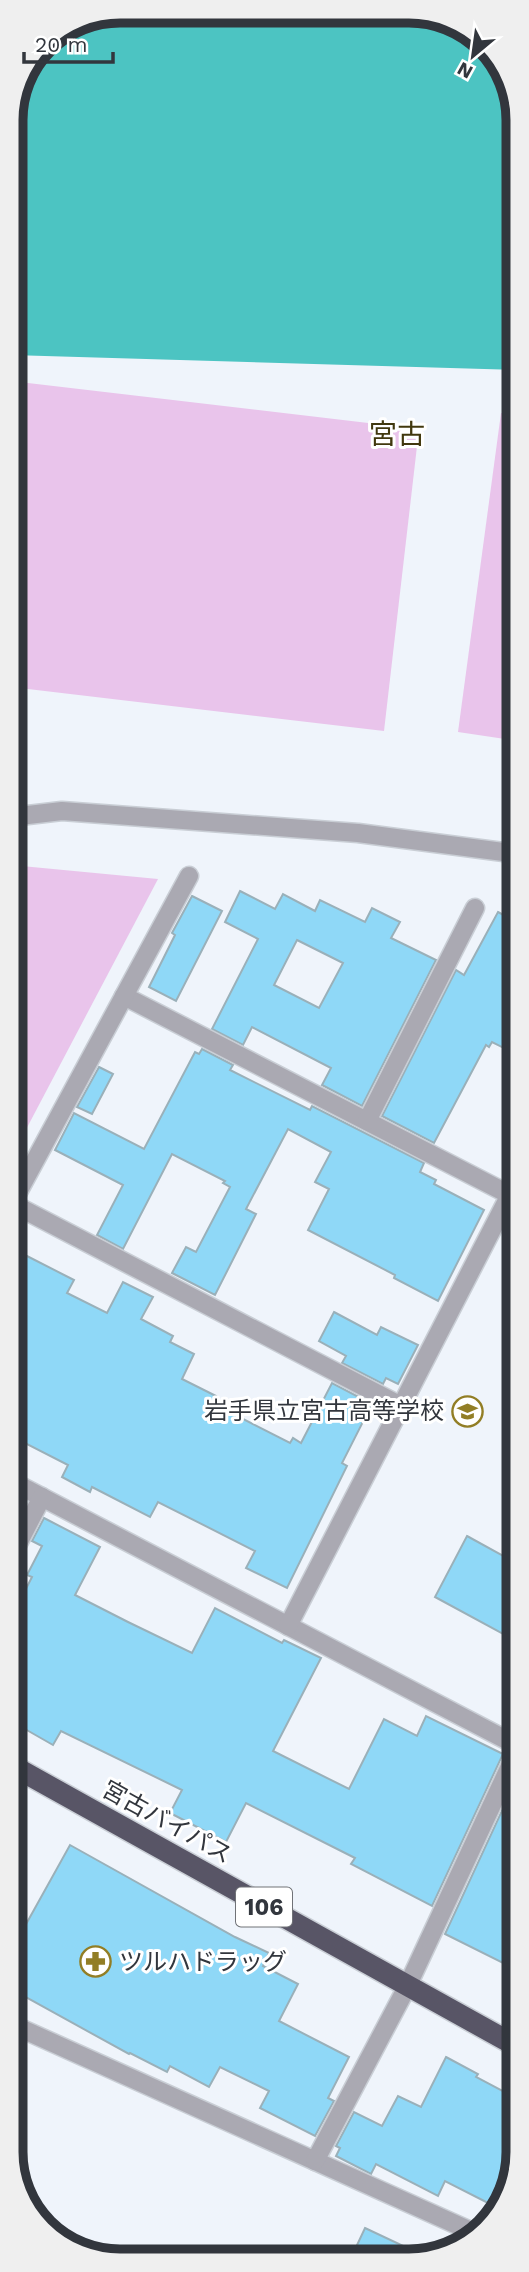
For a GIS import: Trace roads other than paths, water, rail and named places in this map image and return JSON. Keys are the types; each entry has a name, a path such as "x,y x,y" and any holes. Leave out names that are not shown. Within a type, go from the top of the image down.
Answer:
{"highway":[{"name":"宮古バイパス","path":"23,1772 506,2041"}],"street":[{"path":"23,816 62,811 358,833 506,852"},
{"path":"23,1182 189,876"},
{"path":"367,1121 475,908"},
{"path":"124,996 367,1121 506,1183"},
{"path":"288,1626 506,1203"},
{"path":"23,1210 401,1406"},
{"path":"23,1487 506,1741"},
{"path":"23,1534 42,1497"},
{"path":"315,2161 407,1987 506,1773"},
{"path":"23,2029 467,2230"}],"water":[{"path":"119,23 410,23 441,28 458,36 490,66 503,94 505,107 506,370 23,355 23,113 26,94 43,61 71,36 88,28"}],"place":[{"name":"岩手県立宮古高等学校","path":"467,1411"},
{"name":"ツルハドラッグ","path":"96,1962"}],"district":[{"name":"宮古","path":"397,434"}]}
